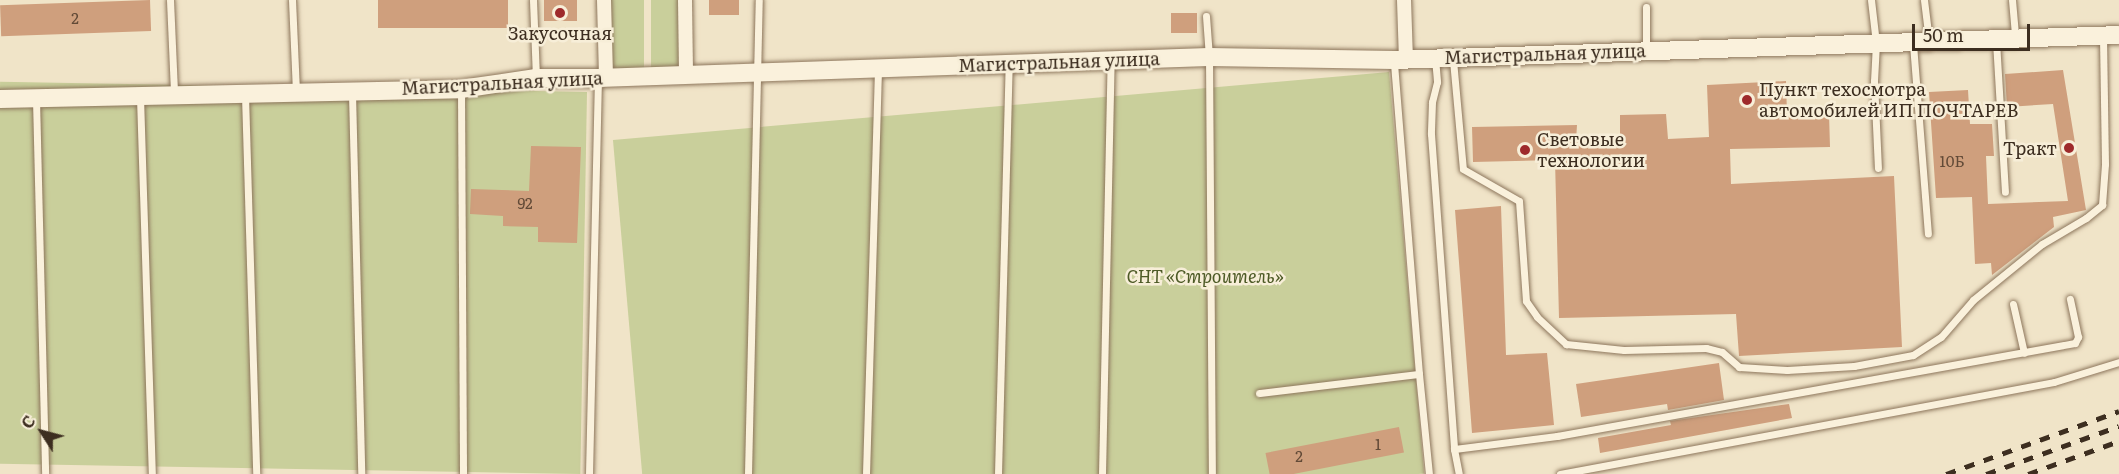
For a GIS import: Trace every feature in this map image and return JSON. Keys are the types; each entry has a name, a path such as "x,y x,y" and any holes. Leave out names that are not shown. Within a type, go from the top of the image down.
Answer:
{"street":[{"path":"602,78 604,0"},
{"path":"686,0 686,74"},
{"path":"1400,60 1404,0"},
{"name":"Магистральная улица","path":"0,99 140,94 461,89 536,78 602,78 878,67 1209,57 1400,60 2111,34"}],"lane":[{"path":"170,0 174,95"},
{"path":"292,0 296,92"},
{"path":"533,0 536,78"},
{"path":"748,474 759,0"},
{"path":"1871,0 1876,43 1874,81 1878,168"},
{"path":"1924,0 1921,41 1928,233"},
{"path":"2012,0 2015,38"},
{"path":"1646,7 1646,50"},
{"path":"1206,16 1209,57 1212,474"},
{"path":"1444,58 1463,169 1519,201 1526,301 1566,344 1624,350 1706,348 1722,352 1739,367 1788,370 1854,366 1913,355 1941,337 1973,300 2034,251 2086,218 2102,205 2111,34"},
{"path":"1996,39 2005,192"},
{"path":"1444,58 1432,102 1431,134 1454,449 1459,474"},
{"path":"1400,60 1419,374 1429,474"},
{"path":"1102,474 1111,61"},
{"path":"998,474 1008,64"},
{"path":"866,474 878,67"},
{"path":"589,474 602,78"},
{"path":"461,89 463,474"},
{"path":"352,91 361,474"},
{"path":"245,93 256,474"},
{"path":"140,94 152,474"},
{"path":"36,98 45,474"},
{"path":"1454,449 1557,436 2075,343 2078,337 2070,300"},
{"path":"2013,304 2024,353"},
{"path":"1560,474 2054,382 2119,362"},
{"path":"1259,393 1419,374"}],"green space":[{"path":"607,0 644,0 644,74 607,74"},
{"path":"651,0 684,0 684,73 651,73"},
{"name":"СНТ «Строитель»","path":"1389,72 1424,473 642,474 613,140"},
{"path":"0,82 587,92 580,474 0,464"}],"building":[{"path":"150,0 151,31 1,36 0,5"},
{"path":"378,0 508,0 508,28 378,28"},
{"path":"544,0 577,0 577,21 544,21"},
{"path":"709,0 739,0 739,15 709,15"},
{"path":"1171,13 1197,13 1197,33 1171,33"},
{"path":"2063,70 2086,210 2053,217 2054,227 1992,275 1991,263 1975,264 1972,197 1936,198 1929,92 1968,90 1970,124 1992,124 1994,156 1986,156 1988,204 2068,201 2053,104 2007,107 2005,74"},
{"path":"1786,81 1787,115 1829,113 1830,147 1730,149 1731,184 1894,176 1902,347 1739,356 1736,314 1559,318 1555,160 1473,162 1472,127 1577,125 1576,141 1620,140 1620,115 1666,114 1668,139 1709,137 1707,85"},
{"path":"531,146 581,147 577,243 538,242 538,227 503,226 503,216 470,214 471,189 529,191"},
{"path":"1501,206 1506,355 1547,353 1554,425 1472,433 1455,210"},
{"path":"1719,363 1724,400 1668,410 1667,404 1581,417 1576,384"},
{"path":"1789,404 1792,418 1600,453 1598,438 1671,425 1670,421"},
{"path":"1399,427 1404,453 1293,474 1270,474 1265,453"}],"railway":[{"path":"1946,474 2119,411"},
{"path":"1986,474 2119,426"},
{"path":"2028,474 2119,441"}],"place":[{"name":"Закусочная","path":"560,13"},
{"name":"Пункт техосмотра автомобилей ИП ПОЧТАРЕВ","path":"1747,100"},
{"name":"Тракт","path":"2069,148"},
{"name":"Световые технологии","path":"1525,150"}]}
